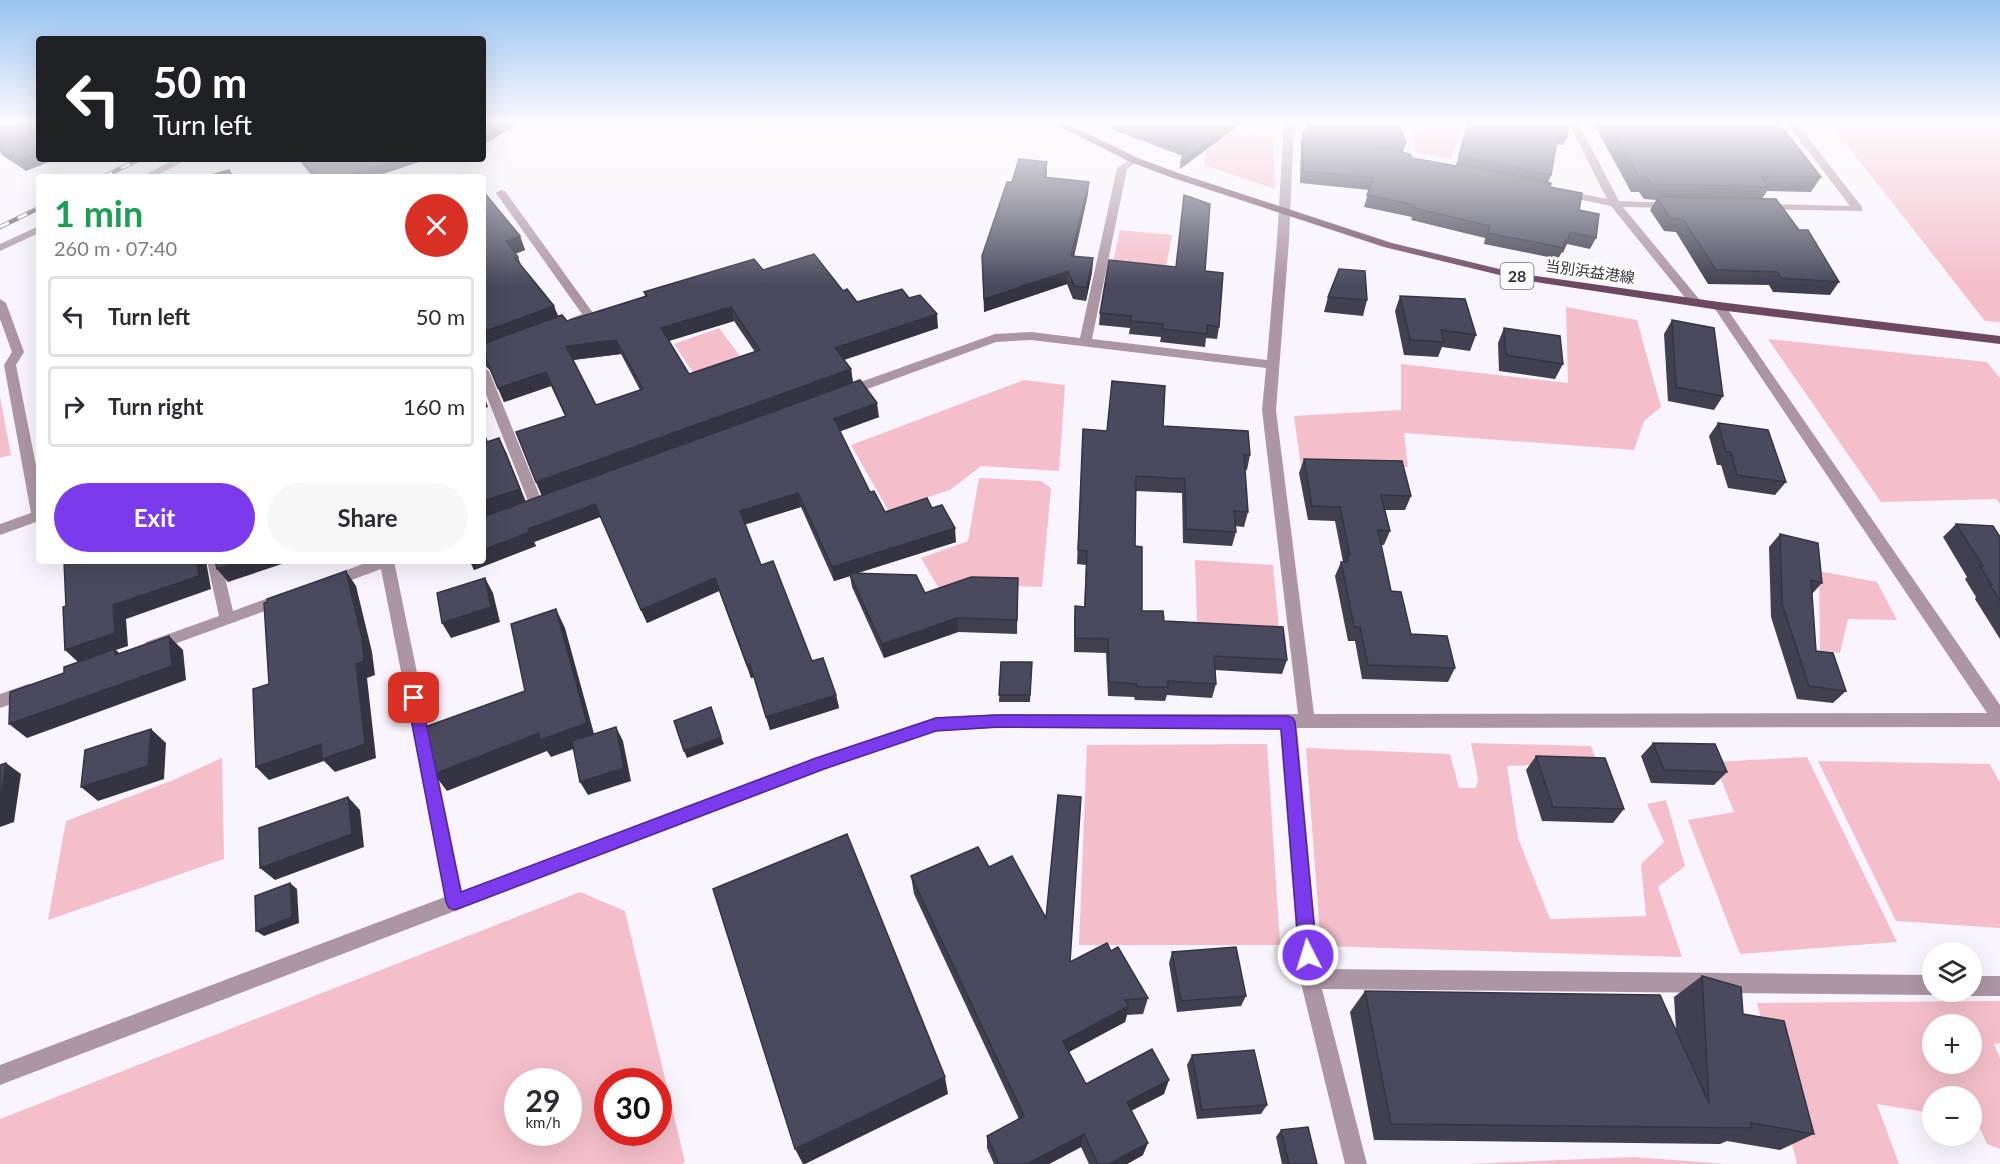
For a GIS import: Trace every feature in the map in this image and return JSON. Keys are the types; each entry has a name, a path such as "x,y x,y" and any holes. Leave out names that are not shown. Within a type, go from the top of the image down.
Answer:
{"main road":[{"name":"当別浜益港線","path":"1184,176 1388,245 1516,276 1719,306 2000,340"}],"street":[{"path":"1085,343 1120,176"},
{"path":"1287,176 1269,410 1307,722"},
{"path":"1600,176 1615,204 1695,302"},
{"path":"1754,207 1858,209 1833,176"},
{"path":"1557,191 1615,204 1685,205"},
{"path":"501,194 589,316 557,328"},
{"path":"0,248 36,230"},
{"path":"0,303 18,352 10,365 36,500"},
{"path":"1719,306 2000,719"},
{"path":"833,397 995,338 1031,336 1272,365"},
{"path":"486,378 537,506"},
{"path":"0,530 36,517"},
{"path":"215,564 227,619"},
{"path":"139,651 379,564"},
{"path":"388,564 455,902"},
{"path":"0,701 40,687"},
{"path":"0,1075 822,763 936,724 998,721 2000,719"},
{"path":"1288,722 1310,979 1356,1164"},
{"path":"1310,979 1922,986"},
{"path":"1982,986 2000,986"}],"shaded area":[{"path":"1237,176 1275,176 1275,189"},
{"path":"1872,176 2000,176 2000,322 1985,321"},
{"path":"1120,230 1172,235 1165,272 1112,266"},
{"path":"1566,307 1637,320 1661,407 1644,421 1634,450 1404,433 1408,467 1301,467 1294,416 1401,410 1401,364 1568,383"},
{"path":"719,328 743,360 694,374 674,344"},
{"path":"1768,339 1987,362 2000,378 2000,504 1996,499 1881,502"},
{"path":"1024,380 1065,385 1059,471 981,466 950,490 888,510 851,445"},
{"path":"0,397 11,455 0,458"},
{"path":"979,478 1041,481 1051,488 1042,587 964,584 941,592 921,558 968,541"},
{"path":"1195,560 1273,565 1279,628 1197,623"},
{"path":"1819,571 1877,582 1897,620 1848,619 1840,653 1820,650"},
{"path":"1471,743 1591,746 1597,762 1507,766 1518,838 1550,919 1646,916 1641,864 1664,842 1647,804 1666,800 1685,866 1658,887 1682,957 1321,946 1306,748 1450,754 1459,788 1476,788 1478,779"},
{"path":"1267,744 1280,945 1079,945 1087,745"},
{"path":"1807,757 1897,942 1740,954 1688,820 1734,812 1714,762"},
{"path":"222,758 224,859 48,920 66,821 173,780"},
{"path":"1818,761 1990,764 2000,783 2000,928 1896,921"},
{"path":"580,892 625,911 663,1068 594,1068 594,1146 672,1146 672,1108 685,1162 681,1164 0,1164 0,1119"},
{"path":"2000,1001 2000,1043 1994,1044 2000,1058 2000,1149 1987,1144 1982,1132 1982,1086 1922,1086 1922,1111 1877,1104 1899,1164 1797,1164 1757,1003"},
{"path":"1634,1157 1726,1164 1466,1164"}],"building":[{"path":"1014,176 1043,176 1089,182 1071,256 1093,258 1087,288 1074,286 1068,271 984,299 982,256 1007,182 1012,182"},
{"path":"1357,176 1518,176 1551,183 1550,187 1582,193 1579,210 1599,214 1596,238 1570,232 1568,241 1565,240 1564,248 1488,233 1490,226 1414,208 1415,205 1367,195 1374,178"},
{"path":"1761,176 1769,187 1651,184 1647,177 1639,177"},
{"path":"486,195 520,236 506,241 518,257 515,258 554,306 486,331"},
{"path":"1184,195 1210,204 1205,271 1223,273 1219,327 1207,325 1207,334 1162,329 1163,324 1131,321 1131,316 1100,313 1109,260 1176,267"},
{"path":"1657,197 1776,199 1799,230 1808,230 1839,282 1781,278 1777,272 1716,270 1683,219 1670,218"},
{"path":"814,254 843,291 847,289 857,302 902,289 909,298 920,295 937,314 835,348 851,369 536,482 516,432 566,416 546,372 498,388 486,358 486,343 562,315 567,321 647,296 644,292 754,259 763,270","holes":["731,307 760,350 689,374 661,328","616,340 643,389 596,405 566,346"]},
{"path":"1339,269 1365,271 1367,300 1328,297"},
{"path":"1400,296 1465,299 1476,335 1441,330 1444,342 1410,340"},
{"path":"1672,320 1714,328 1723,396 1676,387"},
{"path":"1504,328 1560,336 1563,364 1506,355"},
{"path":"860,380 877,403 834,419 870,492 874,491 885,512 927,498 932,508 942,505 955,528 832,567 798,493 740,511 761,565 773,561 812,661 823,658 836,695 766,717 750,664 747,665 715,578 641,610 595,504 528,529 529,532 486,549 486,516"},
{"path":"1112,381 1165,386 1163,426 1248,431 1250,455 1244,455 1248,512 1234,511 1236,532 1186,529 1185,479 1136,476 1135,546 1142,547 1142,611 1163,611 1164,621 1283,627 1287,660 1214,656 1216,684 1168,681 1168,687 1137,687 1137,684 1109,682 1108,639 1075,638 1075,606 1085,607 1087,551 1078,550 1083,429 1107,431"},
{"path":"1718,423 1768,430 1786,482 1737,475 1731,452 1726,452"},
{"path":"499,438 520,489 486,500 486,440 487,442"},
{"path":"1304,459 1402,461 1411,496 1381,495 1390,531 1378,530 1391,591 1401,592 1411,634 1447,636 1455,668 1368,665 1360,627 1354,627 1341,562 1348,562 1347,555 1350,555 1340,507 1312,506"},
{"path":"1956,524 1993,526 2000,537 2000,601 1979,565 1983,566"},
{"path":"1780,534 1818,543 1822,583 1811,580 1816,651 1833,653 1846,691 1809,686 1782,604"},
{"path":"64,564 197,564 199,576 113,605 115,633 65,650 63,607 66,606"},
{"path":"216,564 231,564 217,569"},
{"path":"346,571 362,638 364,661 356,664 365,744 322,759 321,744 256,767 253,689 269,684 264,603 267,599"},
{"path":"849,573 916,575 925,593 971,577 1018,578 1017,620 957,618 882,644"},
{"path":"485,578 491,607 442,623 437,593"},
{"path":"556,609 587,723 540,740 539,733 434,774 425,727 525,691 511,624"},
{"path":"169,636 172,666 9,724 10,692 64,673 64,667 115,649 115,655"},
{"path":"1001,662 1032,662 1030,695 999,695"},
{"path":"711,707 721,737 684,751 674,721"},
{"path":"616,727 624,768 580,782 572,741"},
{"path":"151,729 148,766 81,787 85,750"},
{"path":"1653,743 1715,744 1727,772 1664,770"},
{"path":"1536,756 1605,758 1624,809 1553,807"},
{"path":"6,763 0,803 0,765"},
{"path":"1058,795 1081,797 1070,962 1107,943 1111,951 1118,947 1148,998 1125,1000 1129,1006 1063,1041 1086,1084 1152,1049 1169,1080 1127,1102 1148,1143 1109,1164 1098,1164 1084,1134 1027,1164 999,1164 987,1136 1024,1116 911,876 978,847 989,867 1012,856 1046,918"},
{"path":"348,797 352,834 260,868 259,828"},
{"path":"847,834 945,1077 795,1149 713,889"},
{"path":"290,883 292,917 256,931 255,896"},
{"path":"1236,947 1246,996 1181,1001 1172,952"},
{"path":"1702,976 1741,987 1743,1014 1784,1021 1814,1134 1751,1123 1752,1128 1391,1124 1365,991 1660,995 1709,1103"},
{"path":"1254,1050 1267,1105 1202,1110 1192,1055"},
{"path":"1308,1127 1317,1164 1289,1164 1281,1130"}],"railway":[{"path":"0,227 36,209"}],"route":[{"path":"414,698 455,902 822,763 936,724 998,721 1288,722 1308,955"}]}
